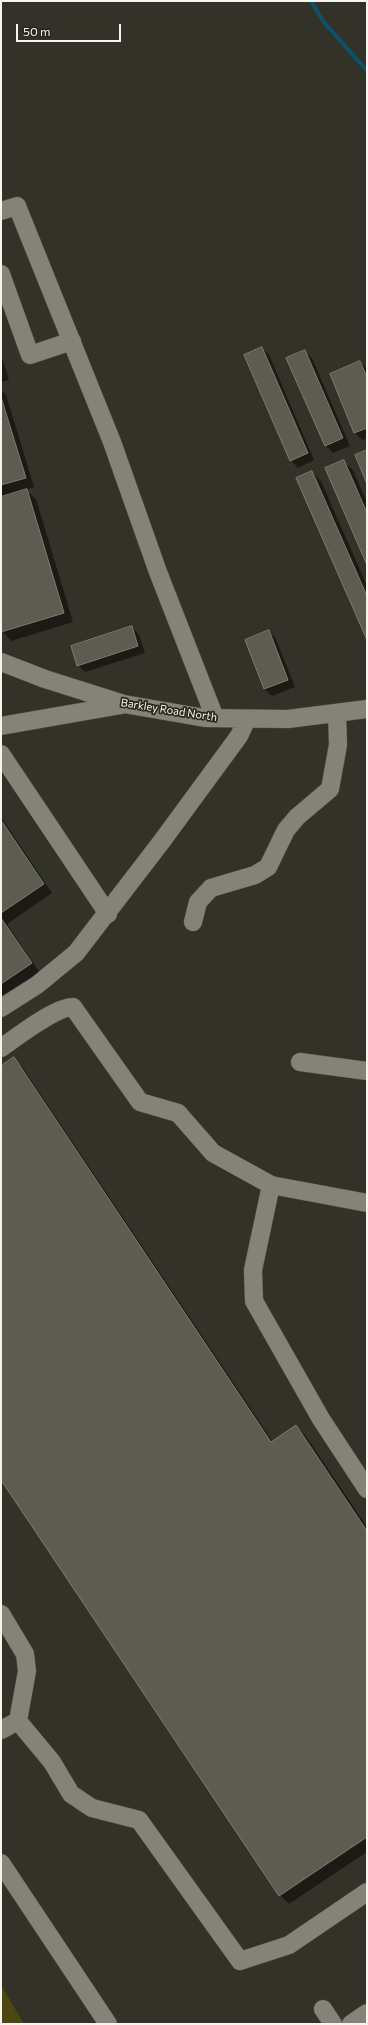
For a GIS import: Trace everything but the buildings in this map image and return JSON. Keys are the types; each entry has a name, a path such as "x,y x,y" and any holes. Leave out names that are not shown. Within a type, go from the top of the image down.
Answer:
{"street":[{"path":"1,211 17,206 112,442 158,572 215,718"},
{"path":"1,274 30,355 72,341"},
{"name":"Barkley Road North","path":"1,662 45,679 124,704 215,718 288,719 367,709"},
{"path":"1,726 124,704"},
{"path":"193,922 198,902 211,888 255,875 268,867 286,830 297,816 330,789 338,745 337,713"},
{"path":"1,1008 37,985 76,953 108,914 239,736 247,719"},
{"path":"1,754 108,914"},
{"path":"1,1048 54,1013 67,1007 73,1007 140,1102 178,1113 213,1153 270,1185 367,1203"},
{"path":"300,1062 367,1071"},
{"path":"270,1185 253,1270 254,1301 321,1419 367,1489"},
{"path":"1,1614 25,1654 26,1671 18,1721 52,1762 71,1794 92,1808 139,1820 240,1961 289,1945 367,1892"},
{"path":"1,1730 18,1721"},
{"path":"1,1864 108,2024"},
{"path":"323,2009 334,2024"},
{"path":"351,2024 367,2013"}],"shaded area":[{"path":"1,1985 24,2024 1,2024"}],"waterway":[{"path":"311,1 323,21 367,71"}]}
